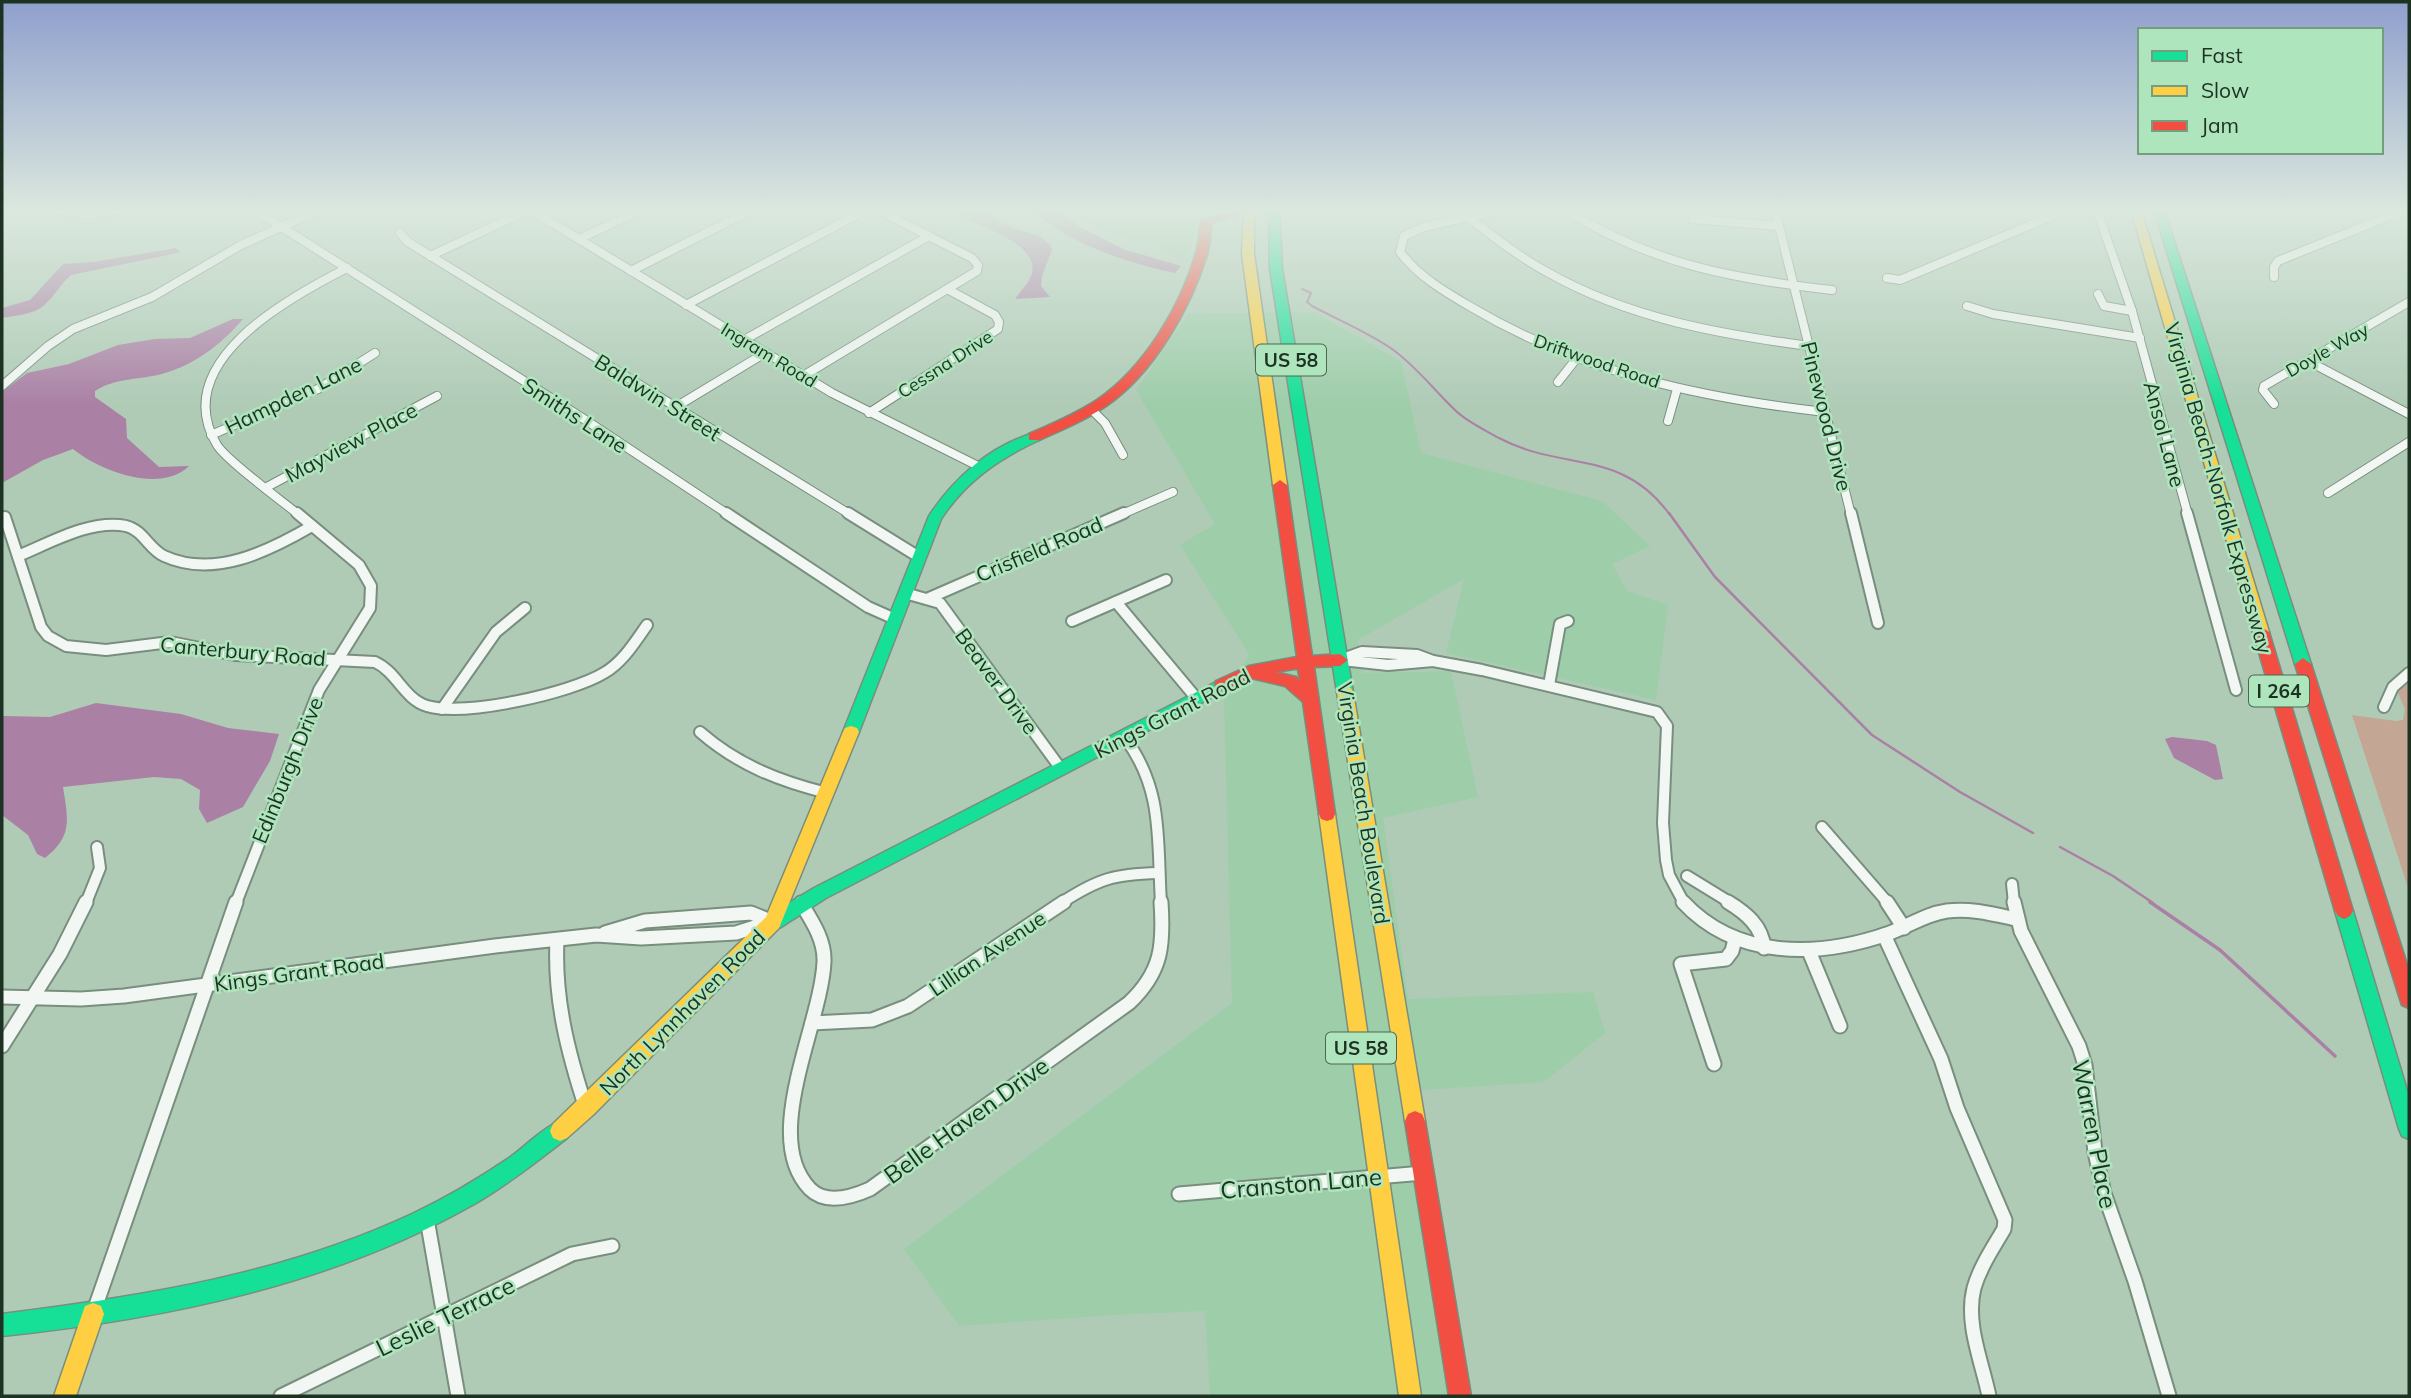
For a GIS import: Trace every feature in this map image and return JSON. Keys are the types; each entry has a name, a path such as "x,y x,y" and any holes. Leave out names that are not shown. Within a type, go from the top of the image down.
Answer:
{"main road":[{"name":"North Lynnhaven Road","path":"2,1325 159,1303 305,1266 364,1247 427,1219 508,1171 586,1108 773,922 827,793 919,557 953,487 978,466 1092,410 1115,393 1165,326 1192,275"},
{"name":"Virginia Beach Boulevard","path":"1251,275 1409,1396"},
{"name":"Virginia Beach Boulevard","path":"1277,275 1461,1396"},
{"name":"Virginia Beach-Norfolk Expressway","path":"2155,275 2409,1129"},
{"name":"Virginia Beach-Norfolk Expressway","path":"2180,275 2409,999"},
{"path":"1259,335 1287,334"},
{"name":"Kings Grant Road","path":"773,922 801,904 1249,672 1270,665 1340,660"},
{"path":"1249,672 1290,681 1311,700"},
{"name":"Edinburgh Drive","path":"65,1396 93,1314"}],"street":[{"path":"2,386 73,328 152,297 189,275"},
{"path":"211,435 205,414 208,390 217,368 234,343 284,301 333,275"},
{"name":"Smiths Lane","path":"358,275 587,421 868,607 895,618"},
{"name":"Baldwin Street","path":"461,275 919,557"},
{"name":"Ingram Road","path":"638,275 803,376 869,413 978,466"},
{"path":"686,305 742,275"},
{"path":"744,340 859,275"},
{"path":"803,376 975,275"},
{"name":"Driftwood Road","path":"1427,275 1465,304 1518,333 1577,358 1677,389 1764,405 1825,412"},
{"path":"1549,275 1614,304 1700,329 1809,346"},
{"path":"1719,275 1832,290"},
{"name":"Pinewood Drive","path":"1791,275 1878,623"},
{"path":"1887,278 1899,280 1910,275"},
{"name":"Ansol Lane","path":"2119,275 2140,338 2236,690"},
{"name":"Cessna Drive","path":"869,413 998,329 999,322 995,315 949,290"},
{"path":"2098,294 2104,306 2132,312"},
{"name":"Doyle Way","path":"2274,404 2263,390 2264,386 2409,302"},
{"path":"1967,306 1993,314 2140,338"},
{"name":"Hampden Lane","path":"211,435 323,385 375,353"},
{"path":"674,408 765,353"},
{"path":"1558,382 1577,358"},
{"path":"2308,361 2409,414"},
{"path":"1668,421 1677,389"},
{"name":"Mayview Place","path":"265,488 437,396"},
{"path":"1092,410 1105,423 1123,455"},
{"name":"Edinburgh Drive","path":"93,1314 249,865 318,690 366,617 372,597 371,586 359,565 227,457 211,435"},
{"path":"2328,493 2409,442"},
{"name":"Crisfield Road","path":"929,598 1173,492"},
{"name":"Canterbury Road","path":"5,517 41,628 48,636 66,646 106,650 170,642 236,655 359,659 385,665 394,673 405,693 426,706 467,709 598,676 615,665 647,625"},
{"path":"18,556 90,529 116,526 134,528 153,550 163,556 188,563 215,563 261,553 312,526"},
{"path":"1072,621 1166,580"},
{"path":"905,593 929,598"},
{"name":"Beaver Drive","path":"929,598 940,603 1061,769"},
{"path":"1116,602 1198,699"},
{"path":"442,709 496,632 525,608"},
{"path":"1549,685 1560,624 1569,621"},
{"path":"1340,660 1364,665 1412,665 1433,661 1549,685 1650,710 1665,720 1665,852 1668,873 1674,889 1695,914 1735,939 1764,948 1809,951 1857,943 1904,928 1923,918 1955,910 2016,919"},
{"path":"2384,707 2393,687 2409,673"},
{"path":"700,732 721,750 754,770 794,785 827,793"},
{"name":"Belle Haven Drive","path":"801,904 824,946 823,980 794,1092 791,1154 794,1168 809,1190 819,1196 845,1198 870,1189 1119,1009 1146,986 1154,974 1161,947 1155,798 1151,778 1139,755 1125,738"},
{"path":"1822,827 1888,903 1904,928"},
{"path":"2,1046 60,954 97,880 100,857 97,847"},
{"name":"Lillian Avenue","path":"812,1023 855,1023 892,1013 923,997 1090,884 1122,874 1158,873"},
{"path":"1687,876 1754,920 1764,935 1764,948"},
{"name":"Warren Place","path":"2011,884 2016,919 2085,1065 2095,1152 2104,1193 2135,1281 2169,1396"},
{"name":"Kings Grant Road","path":"2,997 31,999 113,996 207,985 596,935 645,921 751,913 773,922"},
{"name":"Kings Grant Road","path":"596,935 641,938 736,933 773,922"},
{"path":"1884,935 1941,1059 1957,1108 2005,1220 2004,1229 1976,1283 1971,1299 1989,1396"},
{"path":"1714,1063 1681,964 1726,959 1732,951 1735,939"},
{"path":"557,940 556,967 565,1028 573,1070 586,1108"},
{"path":"1809,951 1840,1026"},
{"name":"Cranston Lane","path":"1179,1194 1423,1173"},
{"path":"427,1219 458,1396"},
{"name":"Leslie Terrace","path":"281,1396 572,1254 612,1246"}],"shaded area":[{"path":"53,275 71,275 41,308 27,314 2,318 2,308 30,300"},
{"path":"1042,275 1041,286 1050,297 1015,299 1031,276"},
{"path":"1315,312 1401,362 1421,453 1602,501 1650,546 1612,564 1627,591 1668,605 1656,700 1446,653 1464,579 1358,640 1363,673 1451,671 1478,797 1383,818 1408,999 1593,992 1605,1033 1544,1082 1421,1090 1464,1396 1210,1396 1205,1311 959,1326 904,1249 1232,1003 1224,701 1249,654 1180,545 1215,524 1136,390 1188,314"},
{"path":"233,319 243,319 215,346 183,367 158,375 118,382 95,391 95,397 126,419 127,438 159,467 189,466 177,474 147,479 98,465 73,449 43,460 2,483 2,392 27,373 69,364 118,345 155,339 190,338"},
{"path":"2409,683 2409,891 2352,715 2403,720 2405,709 2397,691"},
{"path":"96,703 181,714 228,728 279,734 270,761 243,807 207,823 199,809 200,790 181,779 154,777 63,787 67,818 64,834 45,858 37,854 28,835 2,815 2,716 50,717"},
{"path":"2172,737 2207,741 2216,745 2223,779 2215,780 2174,758 2165,739"}],"waterway":[{"path":"1302,289 1311,293 1307,302 1312,306 1373,337 1401,356 1469,421 1523,448 1612,470 1632,479 1651,494 1670,515"},
{"path":"1669,513 1715,577 1872,735 1960,792 2033,833"},
{"path":"2060,847 2113,876 2153,903"},
{"path":"2150,902 2220,950 2335,1056"}],"traffic: fast":[{"path":"1277,275 1345,692"},
{"path":"2180,275 2303,664"},
{"path":"851,732 934,519 943,504 965,480 990,460 1034,437"},
{"path":"775,921 820,893 1222,685"},
{"path":"2344,911 2409,1129"},
{"path":"2,1325 160,1303 267,1278 320,1261 371,1242 470,1195 516,1165 560,1131"}],"traffic: slow":[{"path":"1251,275 1280,485"},
{"path":"2155,275 2261,632"},
{"path":"1345,692 1415,1121"},
{"path":"560,1131 773,922 851,732"},
{"path":"1327,814 1410,1396"},
{"path":"65,1396 93,1314"}],"traffic: jam":[{"path":"1034,437 1092,409 1124,384 1165,331 1194,275"},
{"path":"1280,485 1327,814"},
{"path":"2261,632 2344,911"},
{"path":"1222,685 1265,668 1340,660"},
{"path":"2303,664 2409,999"},
{"path":"1249,672 1290,681 1311,700"},
{"path":"1415,1121 1460,1396"}]}
